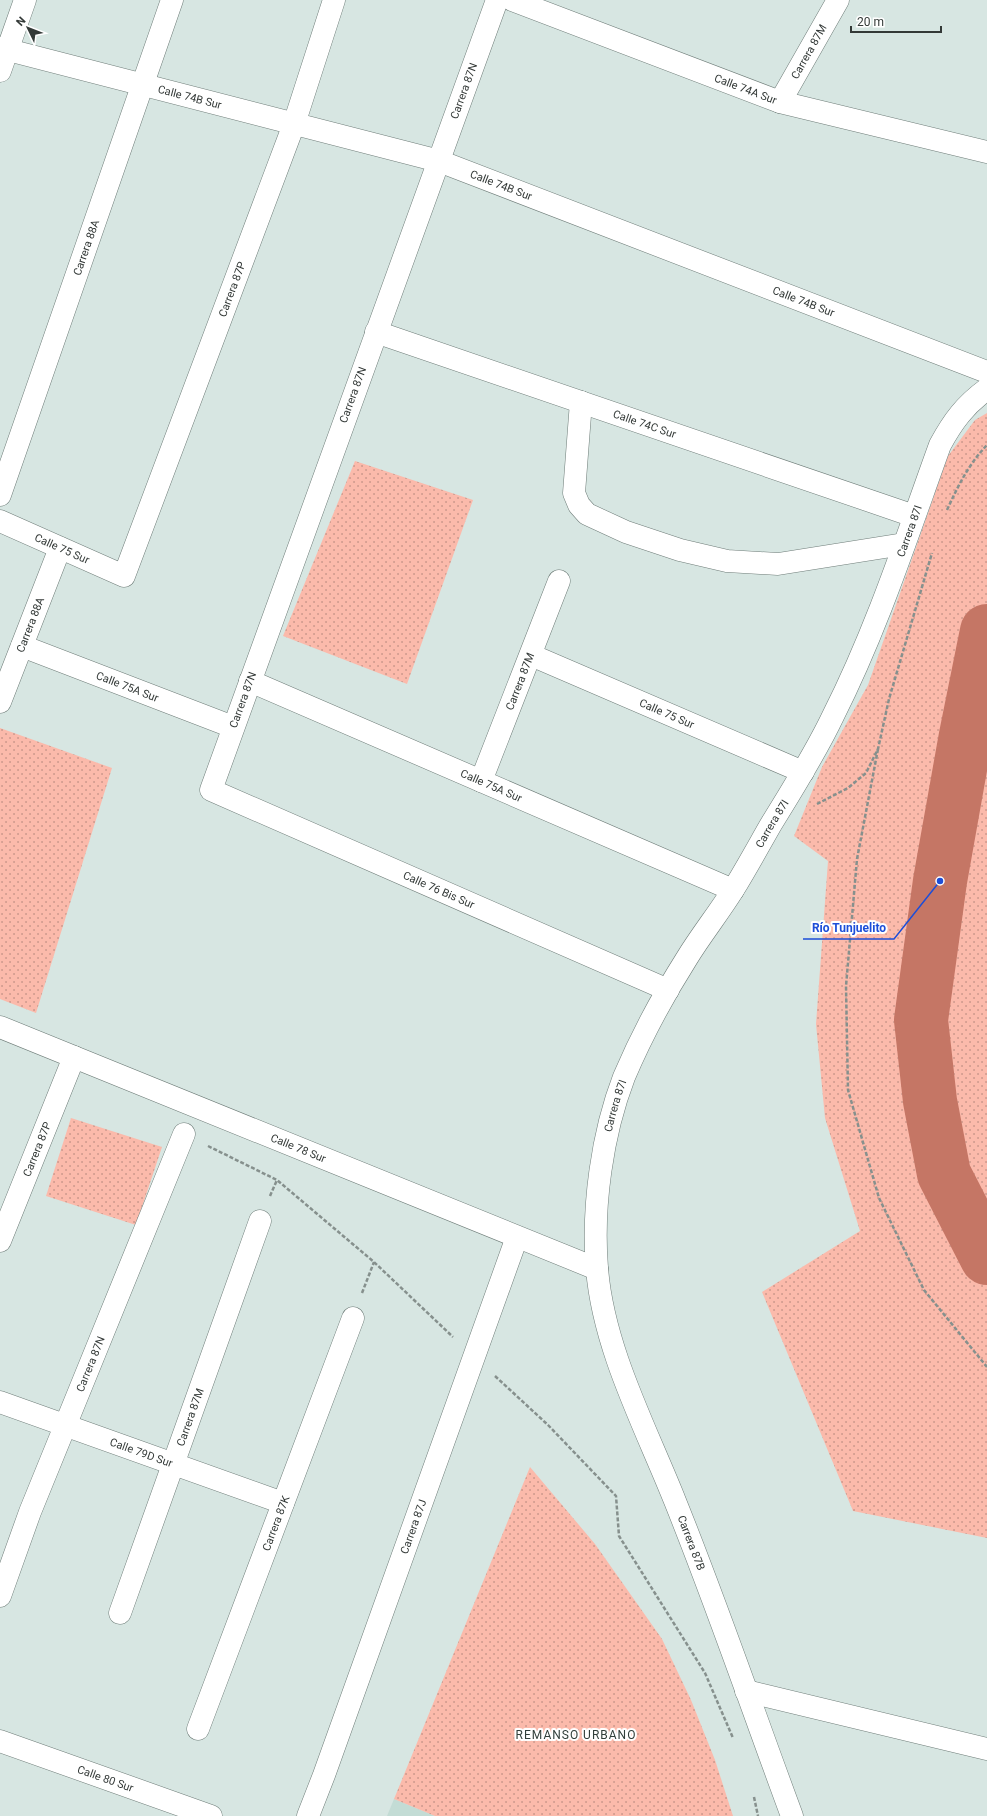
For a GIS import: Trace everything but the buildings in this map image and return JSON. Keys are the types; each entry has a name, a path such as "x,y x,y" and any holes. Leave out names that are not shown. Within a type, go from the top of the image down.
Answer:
{"street":[{"path":"0,71 4,49 25,0"},
{"name":"Carrera 88A","path":"0,496 172,0"},
{"name":"Carrera 87P","path":"124,576 294,124 334,0"},
{"name":"Carrera 87N","path":"211,790 496,0"},
{"name":"Calle 74A Sur","path":"512,0 780,102 987,152"},
{"name":"Carrera 87M","path":"780,102 838,0"},
{"name":"Calle 74B Sur","path":"4,49 439,161 987,372"},
{"name":"Calle 74C Sur","path":"376,332 914,516"},
{"name":"Carrera 87I","path":"597,1269 596,1227 600,1176 610,1125 624,1079 668,990 687,958 733,890 803,772 833,717 853,675 904,544 940,445 953,421 974,399 987,389"},
{"path":"581,402 574,493 579,505 588,514 626,532 680,550 726,561 778,564 904,544"},
{"name":"Calle 75 Sur","path":"0,521 124,576"},
{"name":"Carrera 88A","path":"0,702 60,548"},
{"name":"Carrera 87M","path":"481,781 559,581"},
{"name":"Calle 75A Sur","path":"22,646 233,727"},
{"name":"Calle 75 Sur","path":"531,655 803,772"},
{"name":"Calle 75A Sur","path":"250,681 733,890"},
{"name":"Calle 76 Bis Sur","path":"211,790 668,990"},
{"name":"Calle 78 Sur","path":"0,1027 597,1269"},
{"name":"Carrera 87P","path":"0,1241 74,1057"},
{"name":"Carrera 87N","path":"0,1596 30,1512 184,1134"},
{"name":"Carrera 87M","path":"120,1613 260,1221"},
{"name":"Carrera 87J","path":"308,1816 517,1237"},
{"name":"Carrera 87B","path":"597,1269 602,1302 612,1345 678,1510 792,1816"},
{"name":"Carrera 87K","path":"198,1729 353,1318"},
{"name":"Calle 79D Sur","path":"0,1402 283,1503"},
{"path":"746,1691 987,1748"},
{"name":"Calle 80 Sur","path":"0,1741 211,1816"}],"path":[{"path":"944,517 963,477 975,458 987,446"},
{"path":"932,552 889,699 857,859 846,986 848,1090 879,1198 924,1290 987,1367"},
{"path":"812,806 848,788 866,773 878,749"},
{"path":"184,1134 277,1180 374,1262 548,1425 616,1496 619,1536 705,1673 733,1739"},
{"path":"353,1318 374,1262"},
{"path":"754,1796 758,1816"}],"shaded area":[{"path":"987,413 987,1538 853,1511 762,1292 860,1231 825,1118 816,1024 828,861 794,836 822,767 868,685 948,456 975,420"},
{"path":"355,461 473,500 407,684 283,636"},
{"path":"0,728 112,768 36,1013 0,999"},
{"path":"71,1118 162,1147 136,1225 46,1196"},
{"path":"530,1467 595,1544 662,1639 691,1700 715,1760 733,1816 435,1816 394,1799"},
{"path":"394,1799 435,1816 387,1816"}],"waterway":[{"path":"987,631 966,735 940,881 921,1020 930,1101 944,1174 987,1258"}],"place":[{"name":"Río Tunjuelito","path":"940,881"}],"district":[{"name":"REMANSO URBANO","path":"576,1735"}]}
